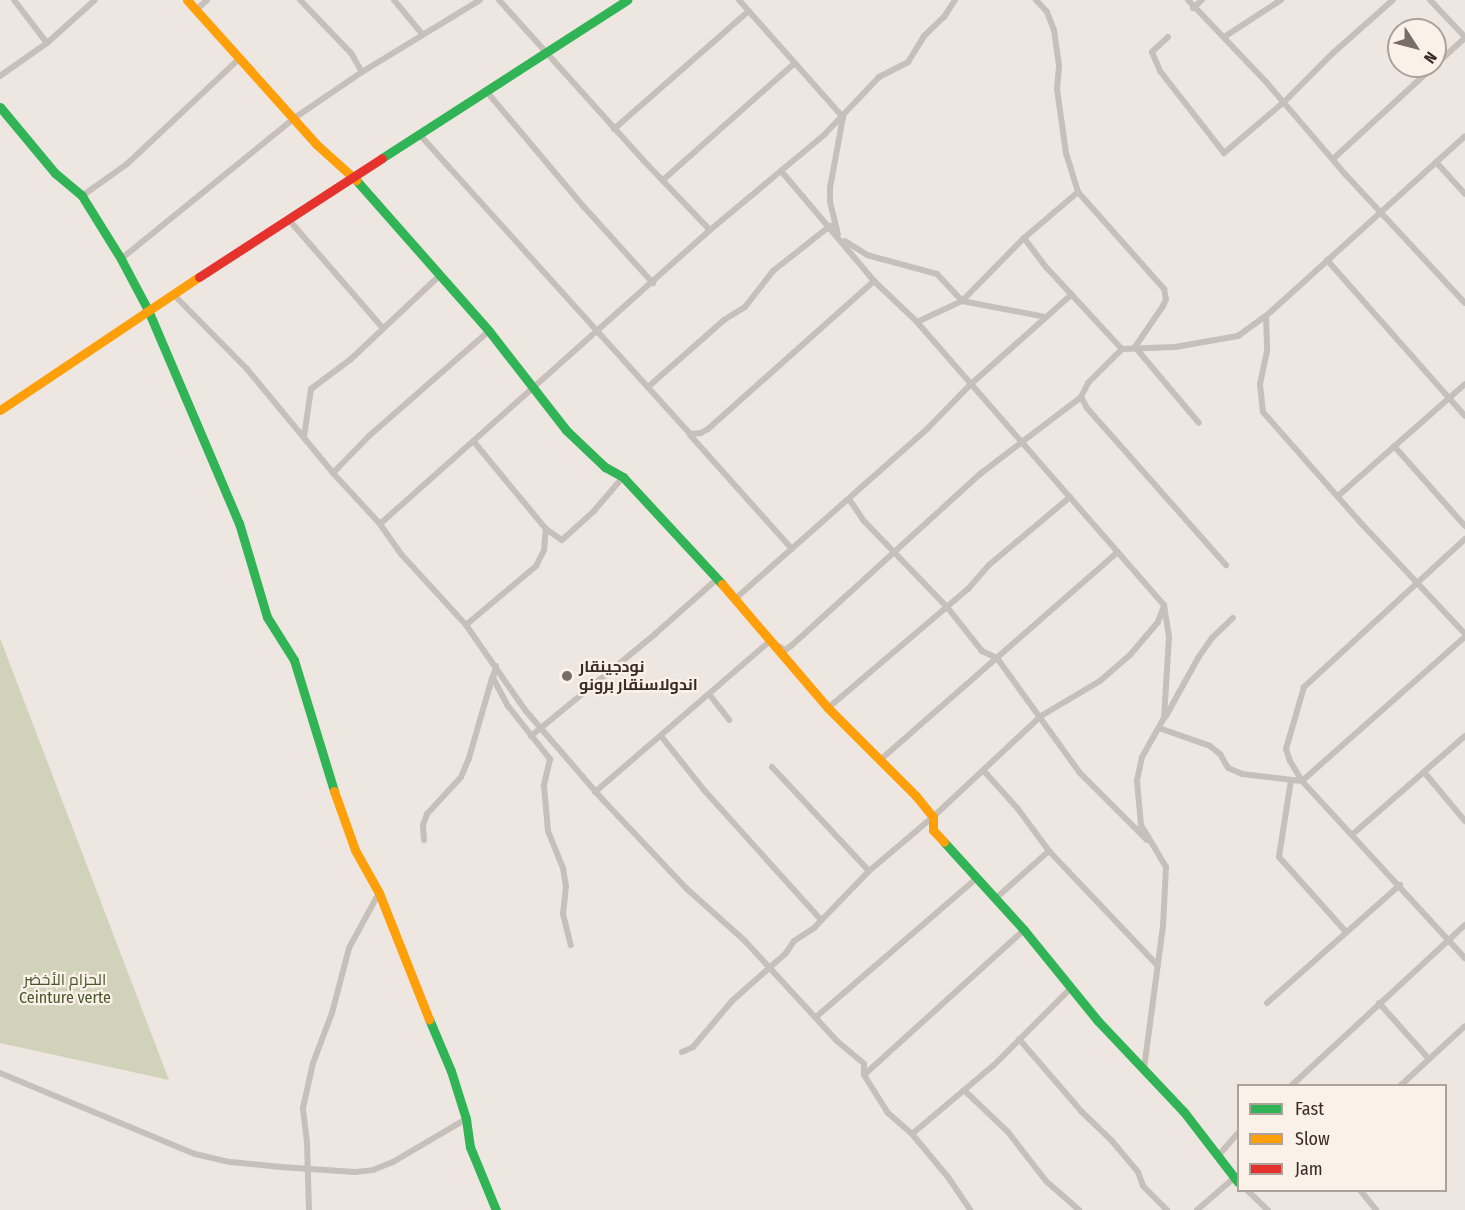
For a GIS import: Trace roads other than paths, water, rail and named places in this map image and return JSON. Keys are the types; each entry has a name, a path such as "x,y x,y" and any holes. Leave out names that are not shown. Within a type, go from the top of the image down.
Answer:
{"street":[{"path":"14,0 47,43"},
{"path":"0,76 47,43 95,0"},
{"path":"187,0 292,119 354,178 489,331 585,451 605,467 623,477 735,599 828,708 879,761 898,777 933,817 933,830 1024,930 1112,1037 1184,1112 1236,1180 1197,1210"},
{"path":"196,10 207,0"},
{"path":"300,0 351,53 362,72"},
{"path":"394,0 423,34"},
{"path":"121,259 292,119 362,72 480,0"},
{"path":"499,0 614,129 710,230"},
{"path":"0,410 172,294 627,0"},
{"path":"738,0 843,117"},
{"path":"380,524 534,390 710,230 782,172 843,117 879,77 908,62 924,36 944,17 955,0"},
{"path":"1036,0 1047,12 1054,30 1059,66 1057,89 1066,153 1078,192 1164,289 1166,299 1163,306 1146,327 1136,347"},
{"path":"1188,0 1193,8 1224,37 1284,102 1465,303"},
{"path":"1193,8 1202,0"},
{"path":"1224,37 1281,0"},
{"path":"1168,37 1152,52 1160,71 1224,153 1284,102 1349,37 1393,0"},
{"path":"1430,0 1465,38 1447,54"},
{"path":"614,129 749,11"},
{"path":"82,196 127,164 239,59"},
{"path":"663,180 795,63"},
{"path":"1333,159 1420,78"},
{"path":"486,92 653,283"},
{"path":"0,107 55,172 82,196 121,259 148,310 239,523 267,617 294,660 355,850 379,893 413,983 451,1071 466,1119 470,1147 496,1210"},
{"path":"843,117 830,188 830,202 839,238 867,255 937,274 962,301 1046,317"},
{"path":"420,135 792,549"},
{"path":"770,641 784,650 791,646 980,474 1081,397 1088,383 1122,349 1175,346 1238,336 1266,316 1465,138"},
{"path":"1436,162 1465,194"},
{"path":"782,172 830,226 874,281 917,322 1164,605 1168,638 1164,718"},
{"path":"917,322 962,301 1024,238 1078,192"},
{"path":"289,220 383,328"},
{"path":"648,387 724,320 745,307 773,271 830,226"},
{"path":"1024,238 1046,267 1122,349"},
{"path":"1327,260 1465,416"},
{"path":"304,437 310,389 351,359 439,276"},
{"path":"690,434 701,433 708,429 874,281"},
{"path":"172,294 247,369 333,474 380,524 401,554 466,625 525,710 595,792 687,889 745,940 837,1041 864,1065 864,1075 888,1113 912,1134 965,1200 970,1210"},
{"path":"735,599 928,428 971,384 1072,294"},
{"path":"1159,728 1210,746 1220,754 1228,768 1242,774 1302,781 1465,635 1263,412 1260,384 1267,351 1266,316"},
{"path":"333,474 369,436 489,331"},
{"path":"1136,347 1199,423"},
{"path":"1338,496 1465,384"},
{"path":"1081,397 1087,408 1226,565"},
{"path":"474,442 546,529 562,540 594,511 623,477"},
{"path":"1395,446 1465,525"},
{"path":"828,708 947,607 979,579 989,565 1070,497"},
{"path":"849,499 864,521 947,607 982,651 997,658 1080,773 1156,849"},
{"path":"466,625 536,566 544,550 546,529"},
{"path":"1465,539 1304,687 1286,749 1302,781 1465,958"},
{"path":"879,761 1118,552"},
{"path":"531,736 540,726 556,717 716,580"},
{"path":"682,1052 693,1047 732,1001 786,952 800,936 813,928 869,872 984,771 1041,716 1100,681 1124,661 1146,639 1158,622 1164,605"},
{"path":"1144,1068 1167,887 1166,867 1141,825 1137,781 1142,757 1198,658 1212,638 1233,618"},
{"path":"595,792 770,641"},
{"path":"424,840 423,825 427,814 456,783 469,758 496,666"},
{"path":"494,674 508,706 522,728 550,759 544,786 548,831 563,868 566,886 563,914 571,945"},
{"path":"709,694 729,720"},
{"path":"661,736 704,790 820,919"},
{"path":"1353,834 1465,736"},
{"path":"772,767 869,872"},
{"path":"984,771 1018,809 1049,851 1158,966"},
{"path":"1424,772 1465,821"},
{"path":"1291,780 1279,857 1346,932"},
{"path":"996,898 1049,851"},
{"path":"816,1017 977,878"},
{"path":"1267,1003 1400,885"},
{"path":"309,1210 303,1108 313,1063 332,1013 349,948 379,893"},
{"path":"1293,1084 1465,926"},
{"path":"864,1075 1024,930"},
{"path":"912,1134 964,1090 1071,988"},
{"path":"1379,1003 1429,1059"},
{"path":"1402,1084 1465,1026"},
{"path":"1019,1039 1082,1112 1112,1141 1138,1172 1143,1186 1167,1210"},
{"path":"0,1073 195,1154 231,1162 355,1172 373,1170 393,1162 466,1119"},
{"path":"964,1090 1008,1132 1046,1181 1079,1210"},
{"path":"1218,1156 1237,1134"},
{"path":"1248,1192 1268,1210"},
{"path":"1361,1192 1376,1210"}],"place":[{"name":"نودجينقار اندولاسنقار برونو","path":"567,676"}],"park label":[{"name":"الحزام الأخضر Ceinture verte","path":"65,989"}]}
